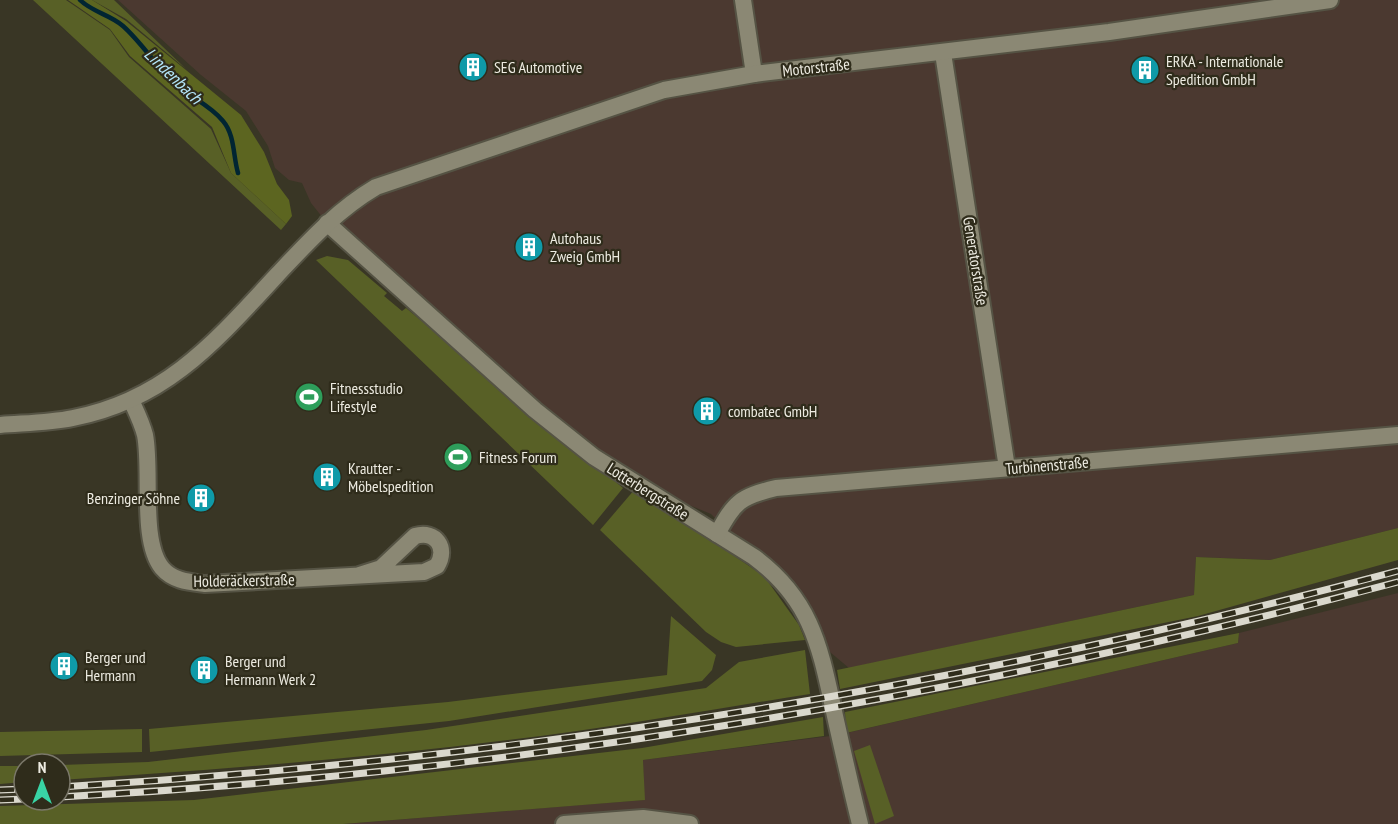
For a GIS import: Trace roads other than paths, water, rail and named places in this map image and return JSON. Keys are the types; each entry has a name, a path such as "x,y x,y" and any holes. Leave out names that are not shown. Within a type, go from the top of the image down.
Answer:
{"street":[{"path":"742,0 754,74"},
{"name":"Motorstraße","path":"327,223 355,200 386,183 664,90 754,74 1120,31 1330,0"},
{"name":"Generatorstraße","path":"943,53 1008,468"},
{"path":"0,425 71,419 103,411 162,384 190,364 327,223"},
{"name":"Lotterbergstraße","path":"327,223 519,395 594,457 754,556 772,570 794,595 818,642 860,824"},
{"name":"Holderäckerstraße","path":"131,400 145,435 152,544 158,562 171,576 184,582 205,584 359,575"},
{"name":"Turbinenstraße","path":"717,534 734,505 745,497 776,488 1398,435"},
{"path":"564,824 643,818 690,824"}],"waterway":[{"name":"Lindenbach","path":"80,0 123,26 175,84 212,110 223,121 232,139 238,173"}],"railway":[{"path":"72,786 229,775 398,758 567,738 735,713 902,684 1068,650 1234,613 1398,571"},
{"path":"72,796 229,786 398,770 566,749 735,724 902,695 1069,661 1234,624 1398,582"},
{"path":"0,790 12,790"},
{"path":"0,800 12,800"}],"place":[{"name":"SEG Automotive","path":"473,67"},
{"name":"ERKA - Internationale Spedition GmbH","path":"1145,70"},
{"name":"Autohaus Zweig GmbH","path":"529,247"},
{"name":"Fitnessstudio Lifestyle","path":"309,397"},
{"name":"combatec GmbH","path":"707,411"},
{"name":"Fitness Forum","path":"458,457"},
{"name":"Krautter - Möbelspedition","path":"327,477"},
{"name":"Benzinger Söhne","path":"201,498"},
{"name":"Berger und Hermann","path":"64,666"},
{"name":"Berger und Hermann Werk 2","path":"204,670"}]}
